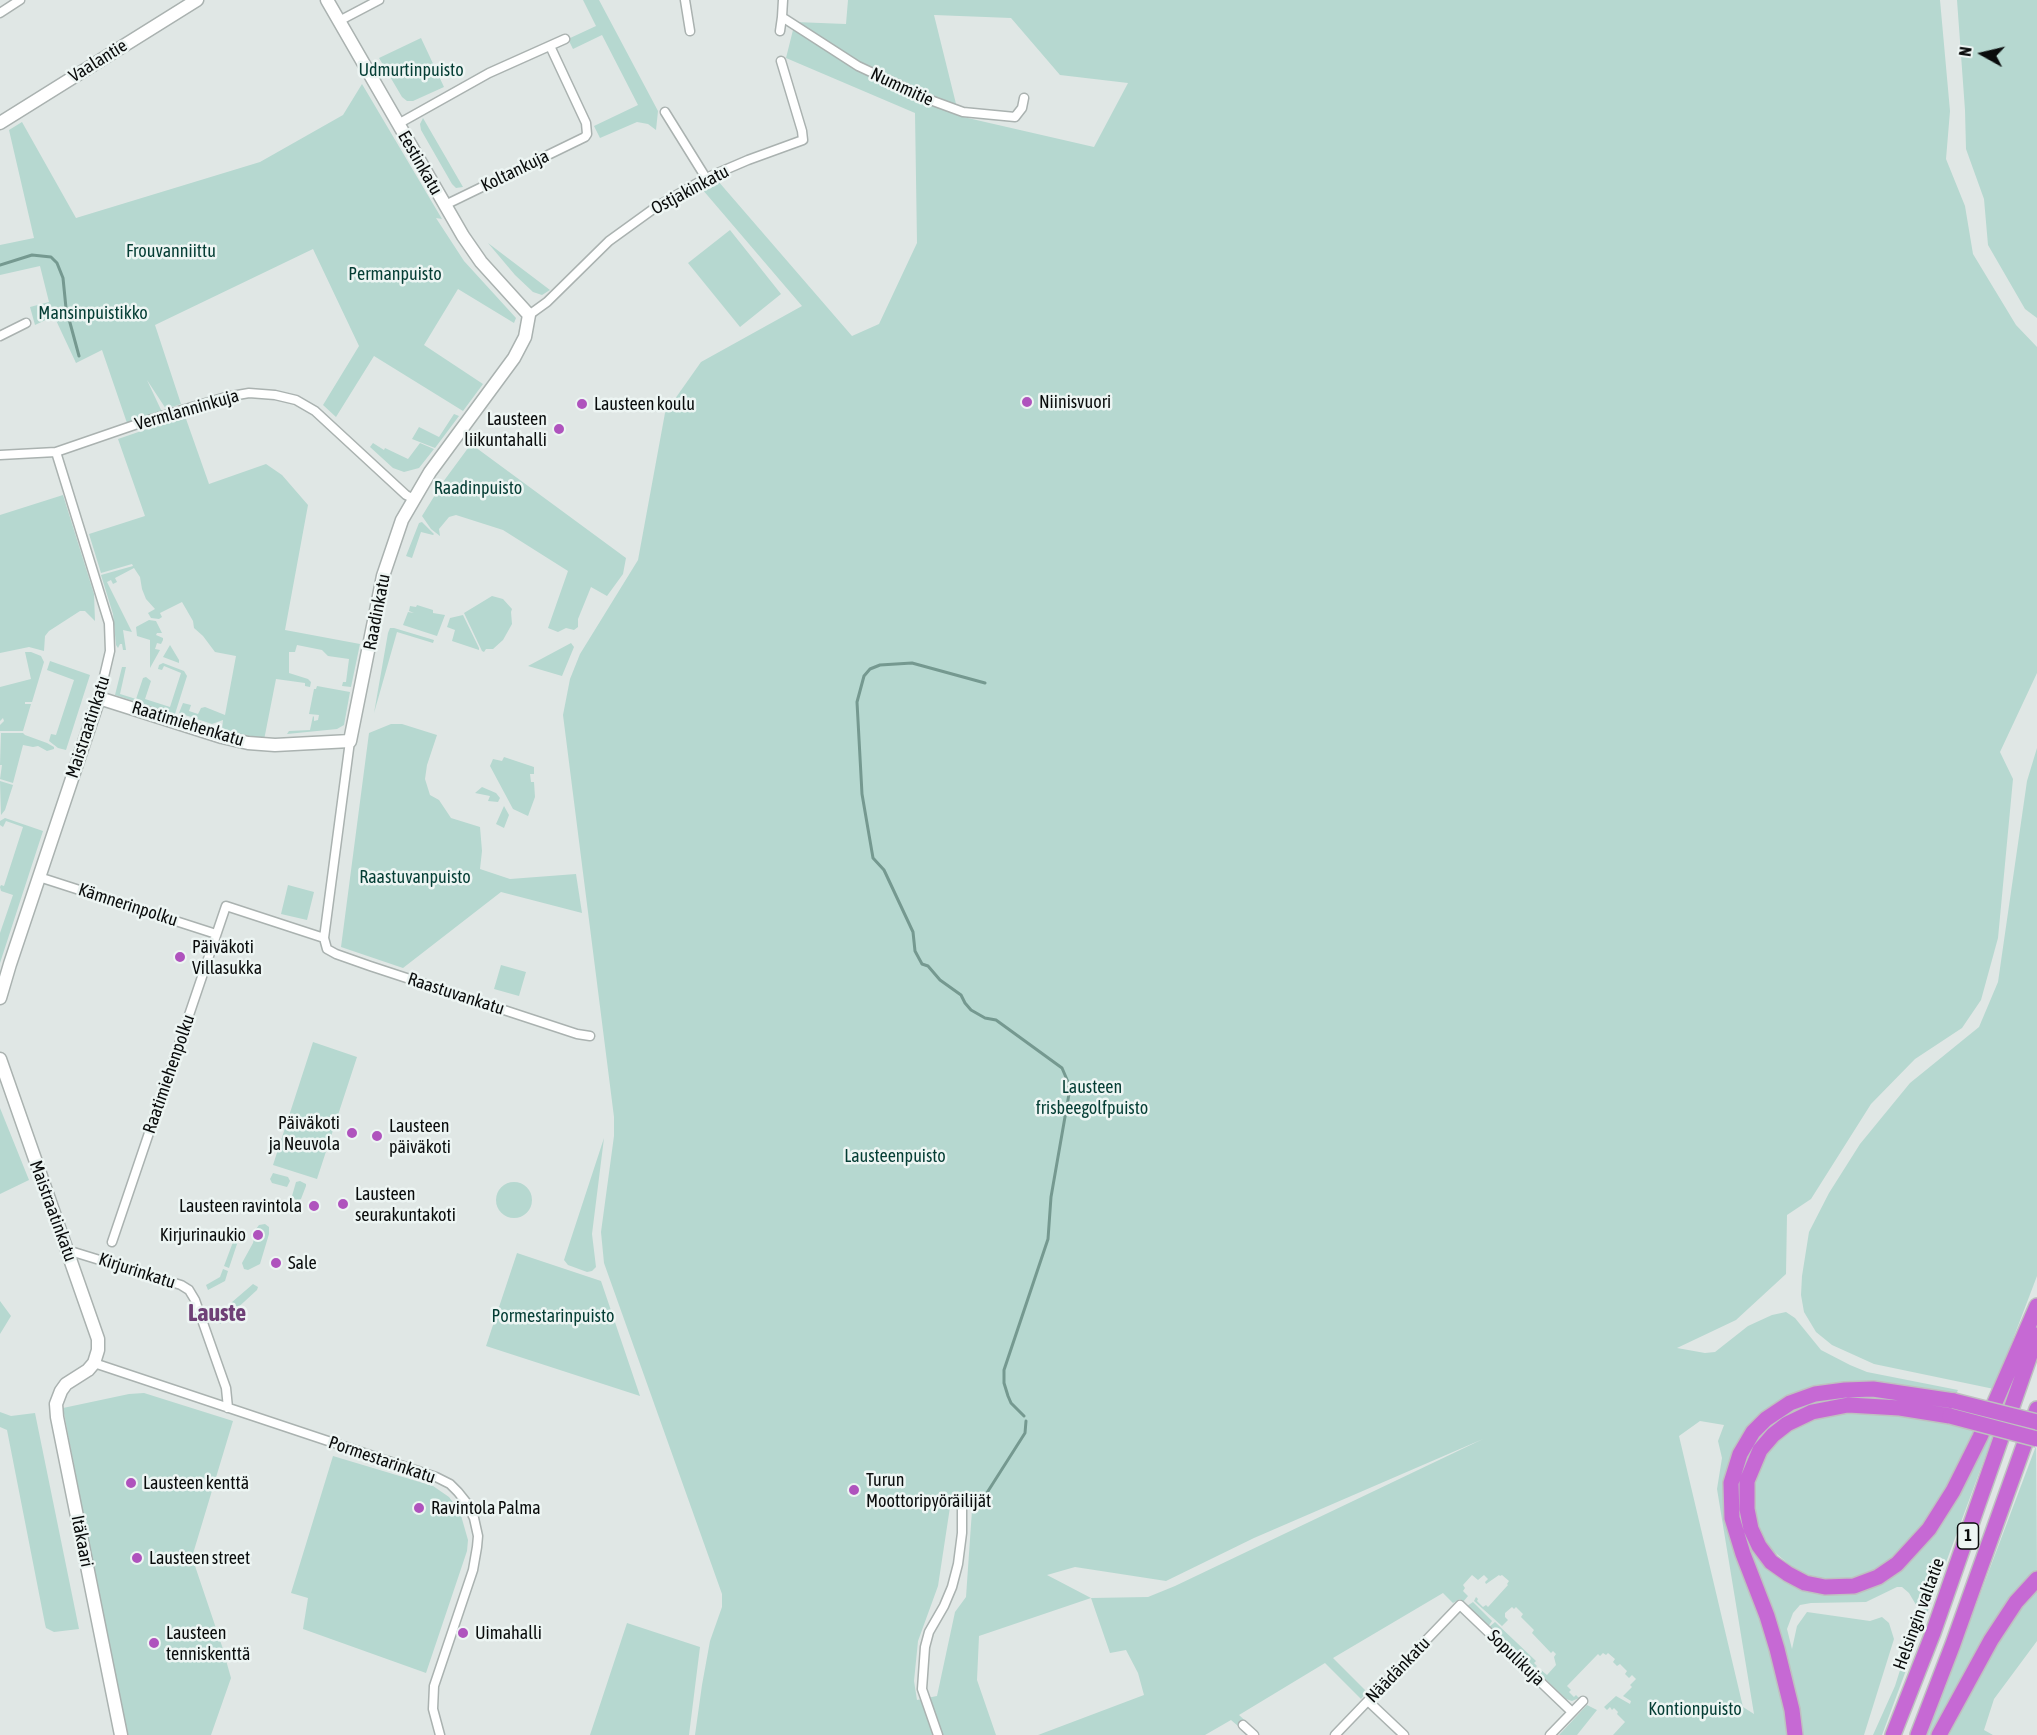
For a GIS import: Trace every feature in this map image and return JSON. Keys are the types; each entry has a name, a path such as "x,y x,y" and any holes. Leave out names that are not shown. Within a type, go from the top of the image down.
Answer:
{"highway":[{"path":"2037,1306 2010,1365 1980,1437 1953,1491 1929,1529 1898,1564 1878,1577 1854,1586 1825,1587 1805,1583 1771,1562 1759,1546 1751,1529 1747,1509 1748,1480 1760,1450 1787,1424 1812,1412 1848,1405 1952,1409 2037,1422"},
{"name":"Helsingin valtatie","path":"1893,1735 1934,1633 2037,1335"},
{"path":"1795,1735 1790,1700 1777,1649 1767,1616 1739,1544 1732,1518 1731,1483 1740,1454 1753,1432 1766,1419 1790,1403 1815,1394 1873,1389 1952,1409 2037,1439"},
{"name":"1","path":"1918,1735 2037,1409"},
{"path":"1939,1735 1991,1640 2016,1602 2037,1580"}],"street":[{"path":"0,13 20,0"},
{"name":"Vaalantie","path":"2,120 196,0"},
{"name":"Eestinkatu","path":"327,0 445,205 481,262 529,315"},
{"path":"339,21 379,0"},
{"path":"685,0 690,31"},
{"path":"780,31 783,0"},
{"name":"Nummitie","path":"782,17 858,66 933,101 963,112 1014,117 1022,108 1024,98"},
{"path":"398,124 489,73 565,39"},
{"name":"Koltankuja","path":"445,205 587,134 586,123 550,46"},
{"name":"Ostjakinkatu","path":"529,315 547,302 609,241 656,207 706,178 803,140 781,61"},
{"path":"665,112 706,178"},
{"name":"Raadinkatu","path":"324,941 350,741 388,557 402,520 430,472 514,358 525,337 529,315"},
{"path":"0,336 26,323"},
{"name":"Vermlanninkuja","path":"0,455 56,452 152,419 226,397 249,393 275,394 296,400 315,411 406,495 414,499"},
{"name":"Maistraatinkatu","path":"0,998 99,698 110,651 110,623 56,452"},
{"name":"Raatimiehenkatu","path":"99,698 248,743 275,745 350,741"},
{"name":"Kämnerinpolku","path":"39,877 216,934"},
{"name":"Raastuvankatu","path":"226,906 324,941 336,954 577,1034 590,1036"},
{"name":"Raatimiehenpolku","path":"112,1242 226,906"},
{"name":"Maistraatinkatu","path":"0,1059 98,1339 98,1350 94,1363"},
{"name":"Kirjurinkatu","path":"67,1250 181,1285 189,1290 195,1300 226,1388 228,1408"},
{"name":"Pormestarinkatu","path":"94,1363 436,1477 450,1484 466,1502 476,1526 477,1546 473,1570 434,1686 433,1709 440,1735"},
{"name":"Itäkaari","path":"94,1363 88,1370 66,1384 56,1404 122,1735"},
{"path":"938,1735 922,1689 925,1647 929,1632 952,1587 958,1564 962,1533 962,1502"},
{"name":"Näädänkatu","path":"1335,1735 1460,1605"},
{"name":"Sopulikuja","path":"1460,1605 1572,1712"},
{"path":"1368,1701 1404,1735"},
{"path":"1550,1735 1583,1701"},
{"path":"1243,1725 1254,1735"}],"green space":[{"path":"583,0 599,0 658,111 656,130 648,124 637,122 600,138 594,126 638,105 602,35 573,49 568,39 596,26"},
{"path":"848,0 1940,0 1950,111 1946,159 1965,206 1973,254 2016,325 2037,347 2037,673 2000,752 2013,779 1998,938 1981,1000 1962,1028 1915,1059 1871,1104 1811,1199 1787,1215 1786,1274 1736,1320 1677,1348 1705,1353 1715,1352 1748,1326 1772,1315 1786,1312 1795,1318 1821,1350 1850,1365 1867,1372 1958,1390 1955,1396 1869,1385 1765,1412 1745,1431 1729,1461 1724,1489 1754,1601 1780,1680 1789,1735 1613,1735 1625,1722 1614,1708 1612,1710 1610,1707 1607,1710 1604,1707 1616,1696 1630,1704 1631,1701 1623,1696 1636,1679 1632,1675 1629,1678 1625,1674 1627,1671 1620,1664 1617,1666 1613,1662 1615,1659 1608,1653 1600,1656 1598,1654 1567,1686 1574,1697 1576,1695 1579,1698 1572,1701 1566,1699 1539,1673 1541,1670 1547,1675 1556,1665 1554,1657 1556,1654 1553,1651 1551,1653 1532,1633 1534,1630 1521,1617 1523,1614 1516,1607 1514,1609 1512,1607 1505,1613 1508,1620 1502,1626 1474,1601 1476,1597 1483,1607 1486,1605 1488,1607 1509,1581 1499,1575 1486,1584 1488,1579 1484,1575 1478,1580 1472,1575 1463,1585 1465,1588 1463,1591 1468,1596 1463,1602 1460,1599 1453,1603 1443,1593 1333,1658 1367,1692 1361,1699 1325,1663 1239,1715 1251,1726 1245,1732 1231,1720 1205,1735 1038,1735 1144,1695 1138,1673 1126,1650 1110,1653 1091,1598 979,1636 977,1680 996,1735 695,1735 710,1641 722,1607 722,1594 604,1263 601,1232 614,1136 614,1117 563,715 570,679 580,654 638,560 665,413 701,362 802,306 702,189 718,181 852,336 879,324 917,243 915,113 786,58 795,22 846,24","holes":["934,15 1011,18 1060,75 1128,83 1094,147 959,116","1700,1421 1724,1425 1718,1441 1722,1458 1717,1489 1754,1714 1743,1707 1679,1436","1483,1439 1148,1597 1091,1598 1047,1575 1075,1567 1166,1581 1254,1538","952,1494 972,1510 966,1597 955,1612 937,1696 917,1700 914,1681 918,1641 938,1586"]},
{"path":"1957,0 2037,0 2037,318 2025,309 1988,245 1984,199 1966,149"},
{"name":"Udmurtinpuisto","path":"421,38 444,87 413,101 407,101 402,97 379,58"},
{"path":"362,84 442,219 436,218 464,261 516,318 514,323 458,289 424,345 483,384 463,411 374,356 336,417 323,405 359,346 313,249 155,325 181,404 166,409 147,380 162,412 127,423 102,350 76,363 54,316 35,325 30,307 49,302 40,266 0,275 0,245 34,238 9,130 22,122 76,218 260,162 343,115"},
{"name":"Udmurtinpuisto","path":"423,118 463,187 456,188 452,184 421,130 420,124"},
{"path":"730,230 781,294 740,327 688,263"},
{"path":"488,243 550,290 542,295 533,292"},
{"path":"454,414 459,416 435,448 412,439 419,427 439,437"},
{"path":"185,416 209,484 266,464 282,475 308,505 285,630 360,644 351,687 342,686 343,682 346,682 349,659 328,656 322,650 297,645 295,652 289,652 289,673 308,679 311,682 310,687 305,686 305,683 276,679 264,740 222,730 223,720 212,724 179,713 183,703 191,705 189,711 198,714 201,708 205,707 225,715 236,656 215,652 194,628 193,621 182,602 160,613 162,617 159,619 151,618 148,613 155,609 146,599 140,577 134,568 115,578 117,582 113,584 111,580 107,582 132,632 123,630 126,650 123,650 122,644 118,648 116,645 113,614 101,575 133,566 132,564 101,573 89,534 145,516 118,439"},
{"path":"373,443 408,459 420,443 434,449 419,468 404,472 393,468 370,447"},
{"name":"Raadinpuisto","path":"471,444 626,558 623,574 607,596 591,587 578,619 578,627 574,630 566,628 558,632 548,628 568,571 503,530 456,515 449,517 439,529 440,536 431,529 422,516"},
{"path":"63,495 94,594 95,621 85,611 80,611 49,631 45,636 44,651 29,647 0,653 0,515"},
{"path":"422,522 434,534 421,532 412,558 406,556 419,523"},
{"path":"492,596 503,599 512,609 512,624 503,640 493,649 486,649 484,652 464,613"},
{"path":"417,605 433,610 433,613 445,615 437,636 403,625 408,612 414,613 409,611 410,606 416,607"},
{"path":"463,615 479,650 452,641 455,630 447,627 450,618"},
{"path":"149,620 156,621 162,633 156,635 163,638 161,644 157,643 155,649 160,650 150,668 150,640 137,636 136,627"},
{"path":"390,628 434,640 433,643 397,632 374,713 388,633"},
{"path":"571,643 574,647 562,676 528,666"},
{"path":"170,645 179,660 179,663 163,657"},
{"path":"25,652 41,656 44,662 32,702 25,702 25,704 31,704 23,731 0,731 0,725 4,721 3,718 0,721 0,687 31,679"},
{"path":"50,661 90,675 66,750 58,748 49,741 51,734 56,735 74,680 47,670"},
{"path":"163,663 184,671 187,676 175,714 115,695 122,667 126,667 120,694 136,699 143,678 146,677 151,681 145,699 170,707 181,673 164,666 162,670 158,669"},
{"path":"317,686 350,692 344,725 337,729 287,734 289,731 310,730 313,716 314,721 318,720 319,715 309,714 314,689"},
{"name":"Raastuvanpuisto","path":"391,724 402,724 437,735 425,779 430,795 439,800 451,818 480,827 482,851 480,869 510,879 576,874 582,913 501,892 403,968 341,947 369,733"},
{"path":"1,733 23,733 47,743 54,749 47,751 38,746 23,745 13,783 0,779"},
{"path":"2037,748 2037,1276 1994,1389 1874,1364 1832,1345 1816,1332 1804,1312 1801,1295 1802,1276 1809,1232 1829,1193 1860,1144 1910,1083 1979,1027 1998,982 2027,781"},
{"path":"504,757 534,767 534,774 530,774 531,782 534,782 535,797 528,816 513,809 490,766 493,759 502,761"},
{"path":"0,781 13,785 5,810 1,815"},
{"path":"482,787 496,793 500,798 498,802 488,801 490,796 475,793"},
{"path":"504,806 509,815 504,828 496,824"},
{"path":"5,818 43,831 0,963 0,933 13,895 1,891 0,887 4,886 23,827 6,821 3,827 0,821"},
{"path":"288,885 314,892 307,920 281,914"},
{"path":"501,965 526,972 519,996 494,989"},
{"path":"313,1042 357,1057 317,1179 273,1165"},
{"path":"0,1108 29,1180 0,1194"},
{"path":"604,1138 592,1234 596,1267 587,1272 568,1265 564,1260"},
{"path":"273,1173 288,1177 290,1181 287,1187 272,1183 270,1179"},
{"path":"300,1181 306,1186 301,1199 297,1201 292,1196 296,1182"},
{"path":"514,1182 527,1187 532,1200 527,1213 514,1218 501,1213 496,1200 501,1187"},
{"path":"265,1224 269,1227 269,1234 260,1264 248,1270 244,1269 242,1263 253,1243 256,1229 259,1225"},
{"path":"236,1234 240,1235 229,1268 224,1266"},
{"name":"Pormestarinpuisto","path":"517,1253 601,1281 640,1396 486,1346"},
{"path":"223,1269 228,1271 225,1281 208,1290 206,1285 220,1277"},
{"path":"253,1284 258,1287 257,1290 220,1324 217,1315"},
{"path":"0,1301 11,1316 0,1334"},
{"path":"144,1393 233,1421 192,1557 231,1678 211,1735 128,1735 102,1612 63,1408"},
{"path":"1877,1395 1952,1406 1951,1410 1826,1402 1753,1452 1745,1529 1802,1586 1891,1576 1988,1432 1994,1433 1882,1735 1873,1735 1895,1686 1919,1610 1909,1593 1902,1587 1897,1587 1866,1602 1811,1603 1800,1605 1793,1613 1787,1629 1792,1649 1797,1626 1807,1612 1870,1621 1882,1617 1889,1623 1894,1639 1864,1735 1800,1735 1791,1672 1776,1622 1739,1533 1735,1488 1748,1449 1759,1432 1789,1409 1824,1397"},
{"path":"1837,1411 1890,1411 1977,1429 1963,1460 1930,1518 1896,1559 1874,1573 1852,1579 1831,1581 1799,1573 1771,1549 1755,1521 1752,1488 1762,1458 1776,1441 1811,1417"},
{"path":"0,1412 11,1416 35,1413 79,1629 54,1632 46,1628 7,1430 0,1427"},
{"path":"2036,1446 2037,1574 1934,1735 1927,1735"},
{"path":"333,1456 433,1486 449,1497 460,1512 468,1540 467,1551 426,1673 303,1629 308,1598 291,1593"},
{"path":"2037,1591 2037,1641 1994,1699 1984,1730 1993,1735 1949,1735 1993,1651 2017,1614"},
{"path":"1473,1602 1492,1621 1488,1627 1467,1606"},
{"path":"1495,1622 1536,1661 1534,1663 1537,1666 1533,1670 1489,1627"},
{"path":"627,1623 700,1647 689,1735 590,1735"},
{"path":"1587,1705 1597,1710 1577,1735 1559,1735"}],"waterway":[{"path":"0,265 32,255 51,257 57,263 63,278 66,308 79,356"},
{"path":"985,683 912,663 880,665 870,669 864,676 857,702 862,794 873,858 884,870 913,932 915,951 922,964 928,966 940,980 961,995 971,1010 985,1018 996,1020 1062,1068 1068,1082 1069,1094 1051,1197 1048,1239 1004,1370 1004,1383 1011,1403 1024,1416"},
{"path":"983,1499 1025,1433 1026,1421"}],"place":[{"name":"Niinisvuori","path":"1027,402"},
{"name":"Lausteen koulu","path":"582,404"},
{"name":"Lausteen liikuntahalli","path":"559,429"},
{"name":"Päiväkoti Villasukka","path":"180,957"},
{"name":"Päiväkoti ja Neuvola","path":"352,1133"},
{"name":"Lausteen päiväkoti","path":"377,1136"},
{"name":"Lausteen seurakuntakoti","path":"343,1204"},
{"name":"Lausteen ravintola","path":"314,1206"},
{"name":"Kirjurinaukio","path":"258,1235"},
{"name":"Sale","path":"276,1263"},
{"name":"Lausteen kenttä","path":"131,1483"},
{"name":"Turun Moottoripyöräilijät","path":"854,1490"},
{"name":"Ravintola Palma","path":"419,1508"},
{"name":"Lausteen street","path":"137,1558"},
{"name":"Uimahalli","path":"463,1633"},
{"name":"Lausteen tenniskenttä","path":"154,1643"}],"district":[{"name":"Lauste","path":"217,1313"}],"park label":[{"name":"Frouvanniittu","path":"171,251"},
{"name":"Permanpuisto","path":"395,274"},
{"name":"Mansinpuistikko","path":"93,313"},
{"name":"Lausteen frisbeegolfpuisto","path":"1092,1097"},
{"name":"Lausteenpuisto","path":"895,1156"},
{"name":"Kontionpuisto","path":"1695,1709"}]}
